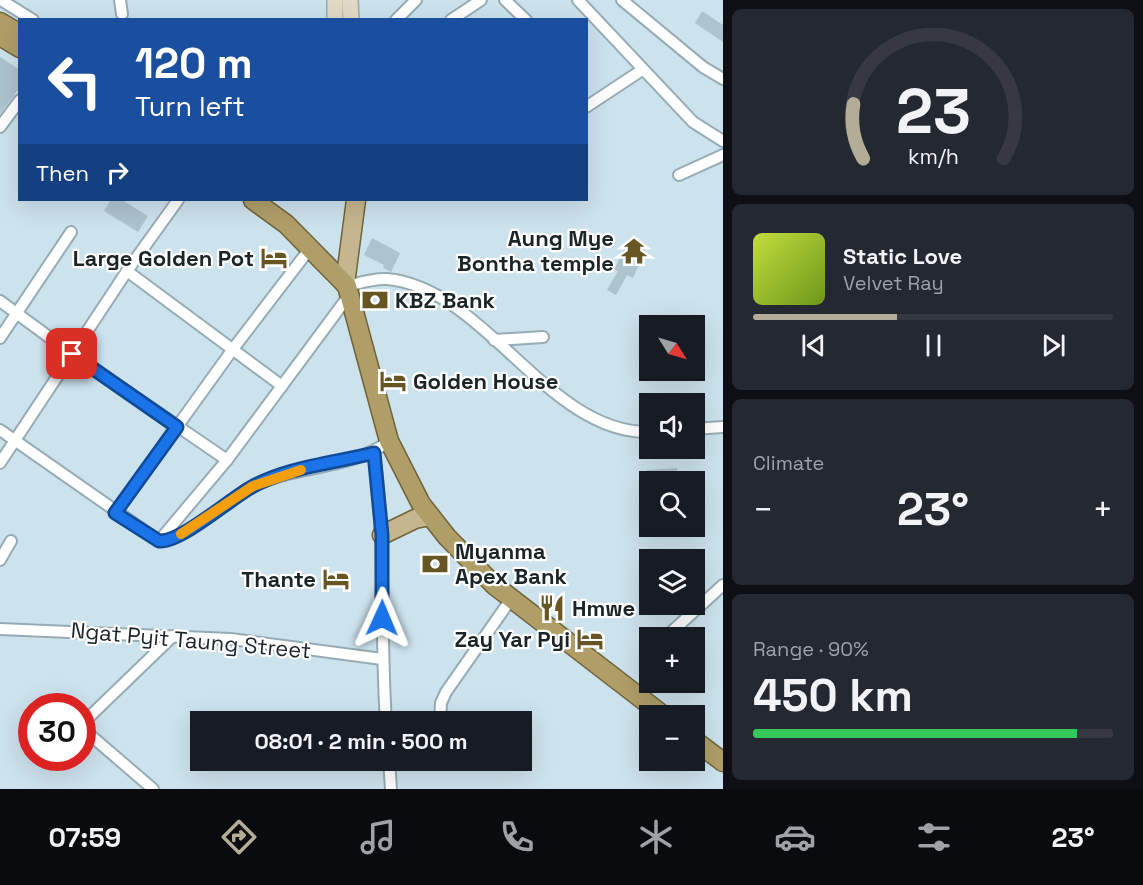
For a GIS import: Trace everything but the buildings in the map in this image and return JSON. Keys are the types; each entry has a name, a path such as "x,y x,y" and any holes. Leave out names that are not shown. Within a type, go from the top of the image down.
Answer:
{"highway":[{"path":"0,22 18,33"},
{"path":"0,36 18,47"},
{"path":"256,201 275,208 347,288 376,404 382,447 430,516 474,567 511,599 650,705"},
{"path":"705,748 723,762"}],"main road":[{"path":"334,0 335,18"},
{"path":"350,0 351,18"},
{"path":"347,288 356,201"},
{"path":"382,535 416,519 430,516"}],"street":[{"path":"1,0 30,18"},
{"path":"120,0 122,14"},
{"path":"398,18 416,0"},
{"path":"454,18 481,0"},
{"path":"505,0 524,18"},
{"path":"578,0 693,122 723,141"},
{"path":"622,0 703,67 723,79"},
{"path":"588,107 642,70"},
{"path":"0,127 18,103"},
{"path":"679,175 723,155"},
{"path":"0,463 127,271 177,201"},
{"path":"0,338 71,232"},
{"path":"115,513 233,349 311,247"},
{"path":"127,271 282,386"},
{"path":"159,541 227,460 282,386 347,288 379,279 408,284 444,299 560,395 608,426 639,430"},
{"path":"0,301 72,354 227,460"},
{"path":"494,340 543,337"},
{"path":"705,428 723,427"},
{"path":"0,430 115,513 159,541 175,538 244,491 274,477 382,447 382,659 385,711"},
{"path":"0,560 11,541"},
{"path":"677,627 723,585"},
{"path":"441,711 446,692 511,599"},
{"name":"Ngat Pyit Taung Street","path":"0,629 231,639 382,659"},
{"path":"153,789 89,734 84,726 85,721 173,636"},
{"path":"390,771 391,789"}],"slow traffic":[{"path":"181,534 253,486 274,477 301,470"}],"place":[{"name":"Aung Mye Bontha temple","path":"634,251"},
{"name":"Large Golden Pot","path":"274,258"},
{"name":"KBZ Bank","path":"375,300"},
{"name":"Golden House","path":"393,381"},
{"name":"Myanma Apex Bank","path":"435,564"},
{"name":"Thante","path":"336,579"},
{"name":"Hmwe","path":"552,608"},
{"name":"Zay Yar Pyi","path":"590,639"}],"route":[{"path":"72,354 177,427 115,513 159,541 170,541 235,497 274,477 374,453 380,494 382,535 382,618"}]}
